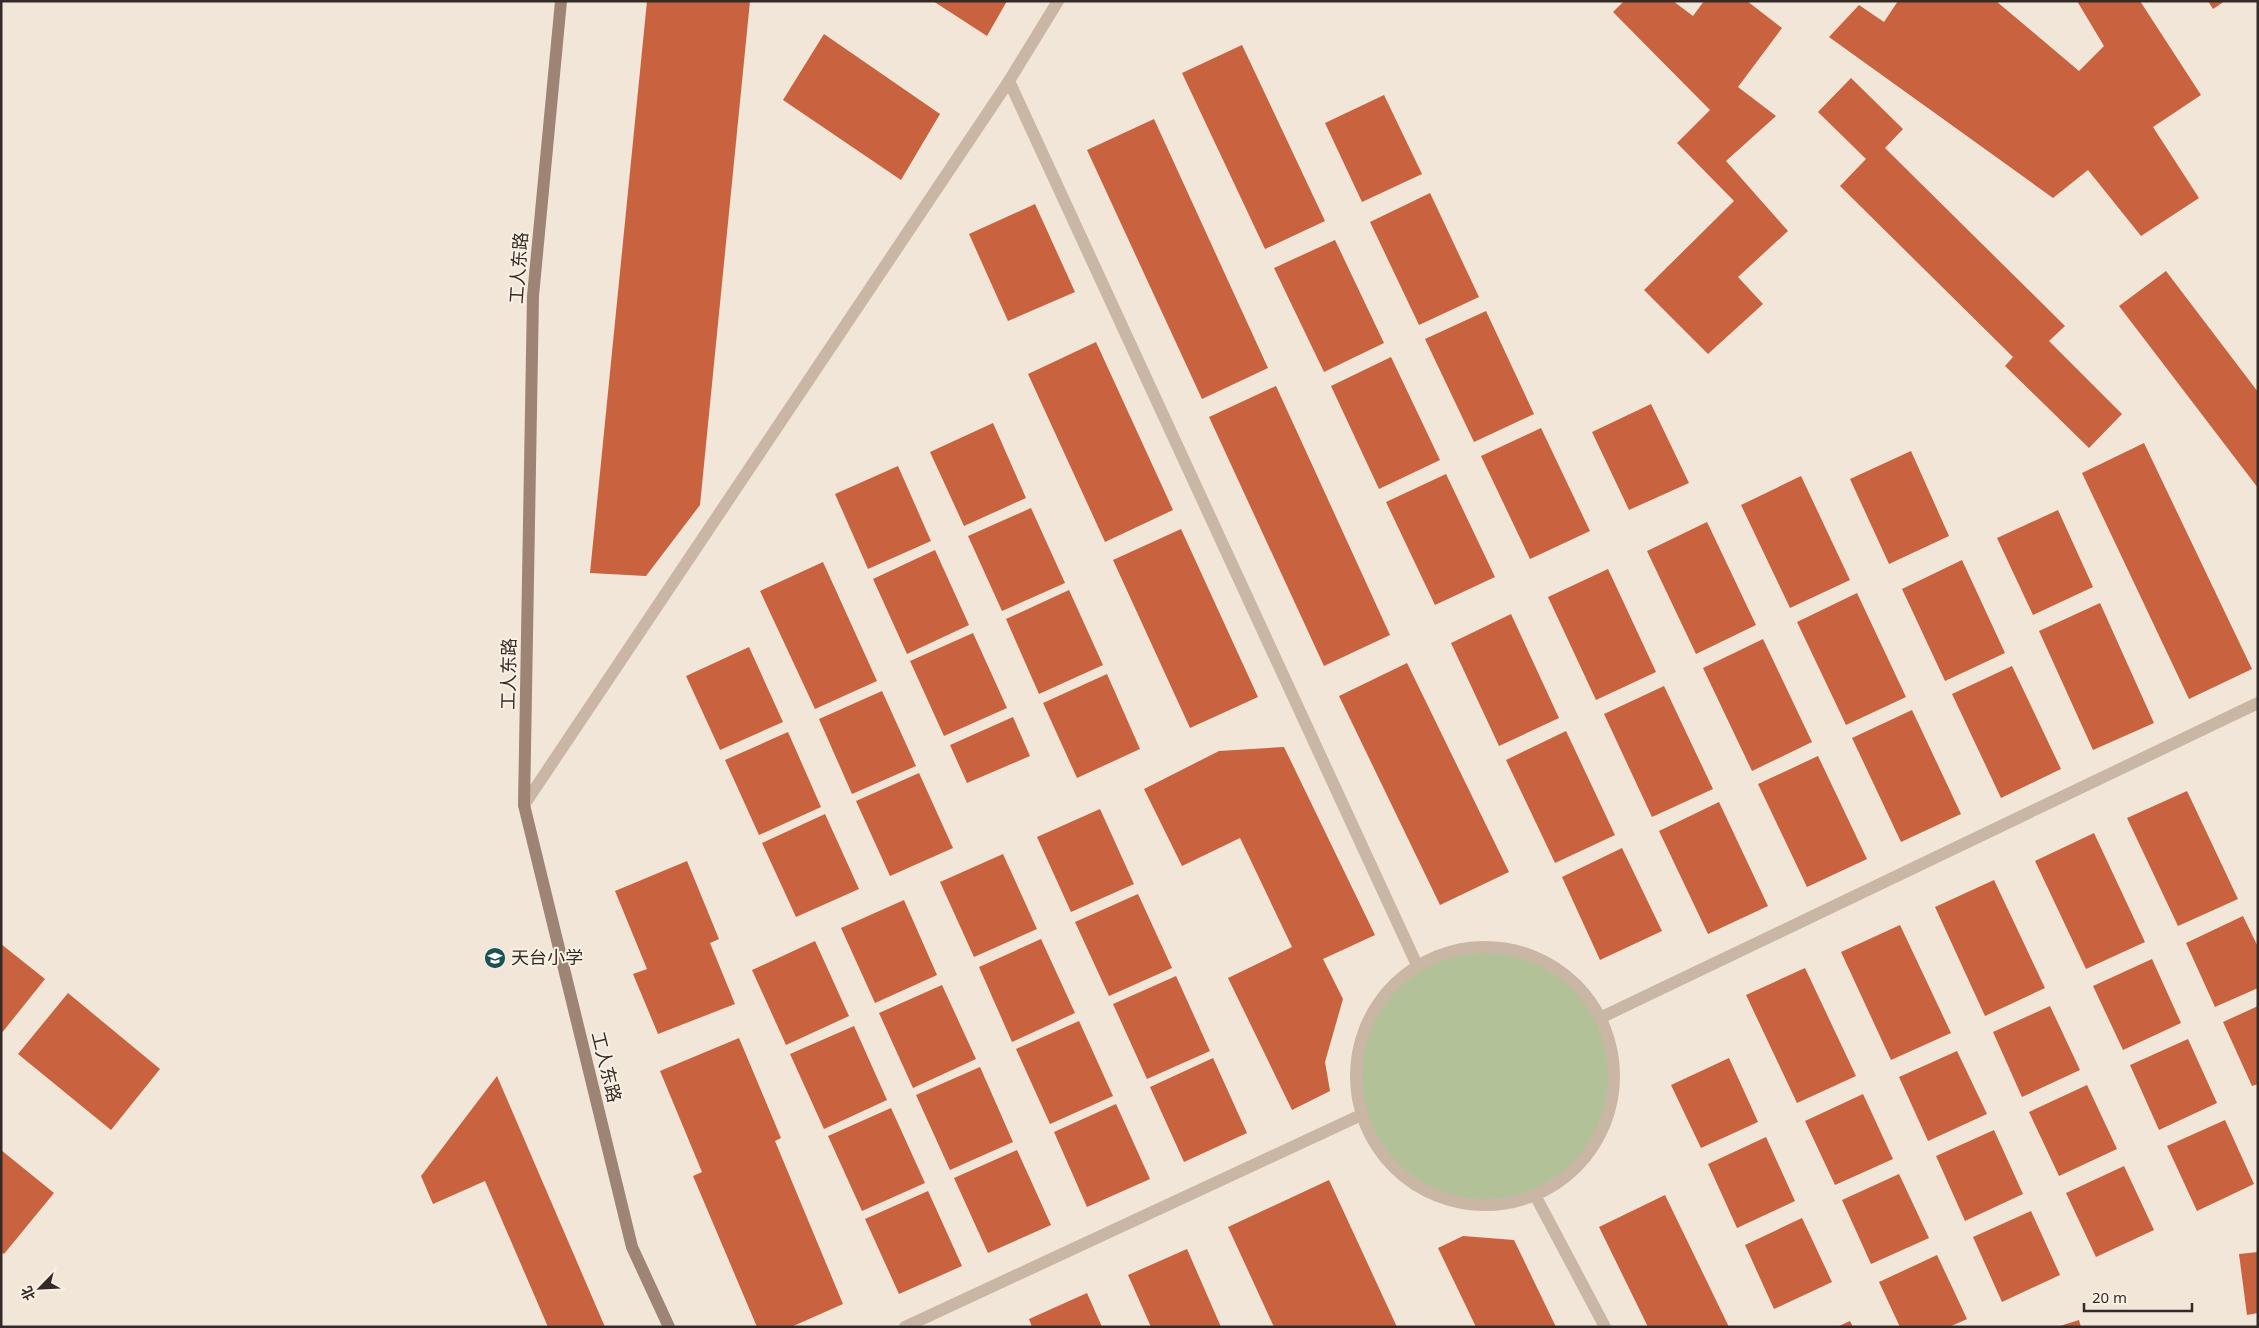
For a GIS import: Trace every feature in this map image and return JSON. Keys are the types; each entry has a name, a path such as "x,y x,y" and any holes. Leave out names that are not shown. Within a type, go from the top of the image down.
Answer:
{"main road":[{"name":"工人东路","path":"561,1 533,296 524,805 632,1247 669,1327"}],"street":[{"path":"524,805 1008,81 1058,1"},
{"path":"1008,81 1417,965"},
{"path":"1600,1018 2258,703"},
{"path":"1500,947 1532,956 1540,959 1575,983 1600,1018 1614,1058 1612,1100 1598,1140 1572,1173 1536,1197 1494,1206 1451,1202 1412,1184 1381,1154 1361,1115 1356,1073 1363,1031 1385,993 1417,965 1457,949 1500,947"},
{"path":"906,1327 1361,1115"},
{"path":"1536,1197 1605,1327"}],"green space":[{"path":"1485,947 1510,950 1546,962 1576,985 1599,1015 1611,1051 1614,1076 1611,1101 1599,1137 1576,1167 1546,1190 1510,1202 1485,1205 1460,1202 1424,1190 1394,1167 1371,1137 1359,1101 1356,1076 1359,1051 1371,1015 1394,985 1424,962 1460,950"}],"building":[{"path":"647,1 750,1 700,505 646,576 590,573"},
{"path":"933,1 1007,1 987,36"},
{"path":"1624,1 1673,1 1693,16 1704,1 1747,1 1782,28 1738,87 1776,116 1726,161 1788,231 1738,277 1763,304 1708,354 1644,290 1734,201 1677,143 1710,110 1613,12"},
{"path":"1898,1 1996,1 2079,71 2104,46 2077,1 2140,1 2201,95 2153,127 2199,198 2141,236 2088,170 2053,198 1829,37 1859,5 1884,22"},
{"path":"2208,1 2225,1 2213,9"},
{"path":"824,34 940,114 901,180 783,100"},
{"path":"1242,45 1325,221 1265,249 1182,73"},
{"path":"1851,78 1903,129 1885,148 2065,326 2049,341 2122,414 2089,448 2005,366 2013,357 1840,186 1866,159 1818,112"},
{"path":"1384,95 1422,174 1362,202 1325,123"},
{"path":"1154,119 1268,368 1202,399 1087,150"},
{"path":"1430,193 1479,297 1419,325 1370,222"},
{"path":"1035,204 1075,292 1008,321 969,234"},
{"path":"1335,240 1384,343 1324,372 1274,268"},
{"path":"2166,271 2258,392 2258,488 2119,306"},
{"path":"1486,311 1534,414 1474,442 1425,339"},
{"path":"1096,342 1173,510 1105,542 1028,374"},
{"path":"1391,357 1440,460 1379,489 1331,386"},
{"path":"1276,386 1390,635 1324,666 1209,417"},
{"path":"1651,404 1689,483 1629,510 1592,432"},
{"path":"993,423 1026,498 964,526 930,452"},
{"path":"1541,428 1590,531 1530,559 1481,456"},
{"path":"2144,443 2252,669 2189,699 2082,473"},
{"path":"1911,451 1949,536 1889,564 1850,479"},
{"path":"898,466 931,541 868,569 835,494"},
{"path":"1446,474 1495,577 1435,605 1386,502"},
{"path":"1801,476 1850,580 1790,608 1741,505"},
{"path":"1031,508 1065,583 1002,611 968,536"},
{"path":"2058,510 2093,587 2033,615 1997,538"},
{"path":"1707,522 1756,625 1696,654 1647,551"},
{"path":"1181,529 1258,697 1190,728 1113,560"},
{"path":"935,550 969,625 907,654 873,579"},
{"path":"1962,560 2005,653 1945,681 1902,589"},
{"path":"823,562 877,681 815,709 760,591"},
{"path":"1608,569 1656,672 1596,700 1548,597"},
{"path":"1069,590 1103,665 1039,694 1006,619"},
{"path":"1857,593 1906,697 1846,725 1797,622"},
{"path":"2100,603 2154,723 2093,750 2039,631"},
{"path":"1511,614 1559,718 1499,746 1451,643"},
{"path":"973,633 1007,708 944,736 910,661"},
{"path":"1763,639 1812,742 1752,771 1703,668"},
{"path":"749,647 783,722 720,750 686,676"},
{"path":"1407,663 1509,872 1440,905 1339,696"},
{"path":"2012,666 2061,769 2001,798 1952,694"},
{"path":"1107,674 1140,749 1077,778 1043,703"},
{"path":"1664,686 1713,789 1652,817 1604,714"},
{"path":"882,691 916,766 852,794 819,719"},
{"path":"1912,710 1961,814 1901,842 1852,738"},
{"path":"1013,717 1030,756 967,783 950,745"},
{"path":"1566,731 1615,835 1555,863 1506,760"},
{"path":"788,732 821,807 759,835 725,760"},
{"path":"1284,747 1375,935 1323,959 1343,999 1325,1062 1330,1091 1292,1110 1228,978 1292,947 1240,838 1182,866 1144,789 1219,751"},
{"path":"1818,756 1867,859 1807,887 1758,784"},
{"path":"919,773 953,848 890,876 856,801"},
{"path":"2187,791 2238,899 2178,926 2127,818"},
{"path":"1719,802 1768,906 1708,934 1659,831"},
{"path":"1100,809 1134,884 1071,912 1037,837"},
{"path":"825,814 859,889 796,917 762,843"},
{"path":"2094,833 2145,942 2086,969 2035,861"},
{"path":"1622,848 1662,931 1600,960 1562,877"},
{"path":"1003,854 1037,929 974,957 940,882"},
{"path":"687,861 719,939 710,943 735,1004 658,1034 633,974 647,969 615,891"},
{"path":"1994,880 2045,988 1985,1016 1935,907"},
{"path":"1138,894 1172,968 1109,996 1075,922"},
{"path":"904,900 937,975 875,1003 841,928"},
{"path":"2243,916 2258,947 2258,988 2215,1007 2186,943"},
{"path":"1900,925 1951,1033 1891,1060 1841,952"},
{"path":"1041,939 1075,1013 1012,1042 979,967"},
{"path":"815,941 849,1016 786,1045 752,970"},
{"path":"1,944 45,979 1,1034"},
{"path":"2152,959 2181,1023 2123,1050 2093,986"},
{"path":"1805,968 1856,1076 1797,1103 1746,995"},
{"path":"1176,976 1210,1051 1147,1079 1113,1004"},
{"path":"942,985 976,1059 913,1088 879,1013"},
{"path":"68,993 160,1069 111,1130 18,1054"},
{"path":"2050,1006 2080,1070 2022,1097 1993,1032"},
{"path":"2258,1006 2258,1084 2252,1086 2223,1022"},
{"path":"1079,1021 1113,1096 1050,1124 1016,1049"},
{"path":"854,1026 887,1100 824,1129 790,1054"},
{"path":"739,1038 781,1138 775,1141 843,1304 791,1327 757,1327 693,1176 702,1172 660,1071"},
{"path":"2188,1039 2217,1103 2159,1130 2130,1065"},
{"path":"1957,1051 1987,1114 1928,1141 1899,1077"},
{"path":"1213,1058 1247,1133 1184,1162 1150,1087"},
{"path":"1729,1058 1758,1122 1701,1148 1671,1085"},
{"path":"980,1067 1013,1142 950,1170 916,1095"},
{"path":"497,1076 605,1327 548,1327 485,1181 433,1204 421,1176"},
{"path":"2087,1085 2117,1149 2059,1176 2029,1112"},
{"path":"1863,1094 1893,1159 1835,1185 1805,1121"},
{"path":"1116,1104 1150,1179 1087,1207 1054,1132"},
{"path":"891,1108 925,1183 862,1211 828,1136"},
{"path":"2225,1120 2254,1184 2197,1211 2167,1146"},
{"path":"1994,1130 2023,1194 1965,1221 1936,1156"},
{"path":"1766,1137 1795,1201 1737,1228 1708,1164"},
{"path":"1,1150 54,1193 4,1254 1,1252"},
{"path":"1017,1150 1051,1225 988,1253 954,1178"},
{"path":"2124,1166 2154,1230 2096,1257 2066,1193"},
{"path":"1899,1174 1929,1238 1871,1264 1842,1200"},
{"path":"1329,1180 1397,1327 1274,1327 1228,1227"},
{"path":"928,1191 962,1266 899,1294 865,1219"},
{"path":"1665,1195 1729,1327 1648,1327 1599,1227"},
{"path":"2031,1211 2060,1275 2002,1302 1973,1237"},
{"path":"1802,1218 1832,1282 1774,1309 1745,1245"},
{"path":"1463,1236 1514,1240 1556,1327 1476,1327 1438,1248"},
{"path":"1187,1249 1221,1327 1151,1327 1128,1275"},
{"path":"2258,1252 2258,1313 2247,1315 2239,1254"},
{"path":"1937,1255 1967,1319 1949,1327 1900,1327 1879,1282"},
{"path":"1087,1293 1102,1327 1032,1327 1029,1319"},
{"path":"2079,1320 2081,1327 2060,1327 2060,1326"},
{"path":"1850,1321 1853,1327 1837,1327"}],"place":[{"name":"天台小学","path":"495,958"}]}
